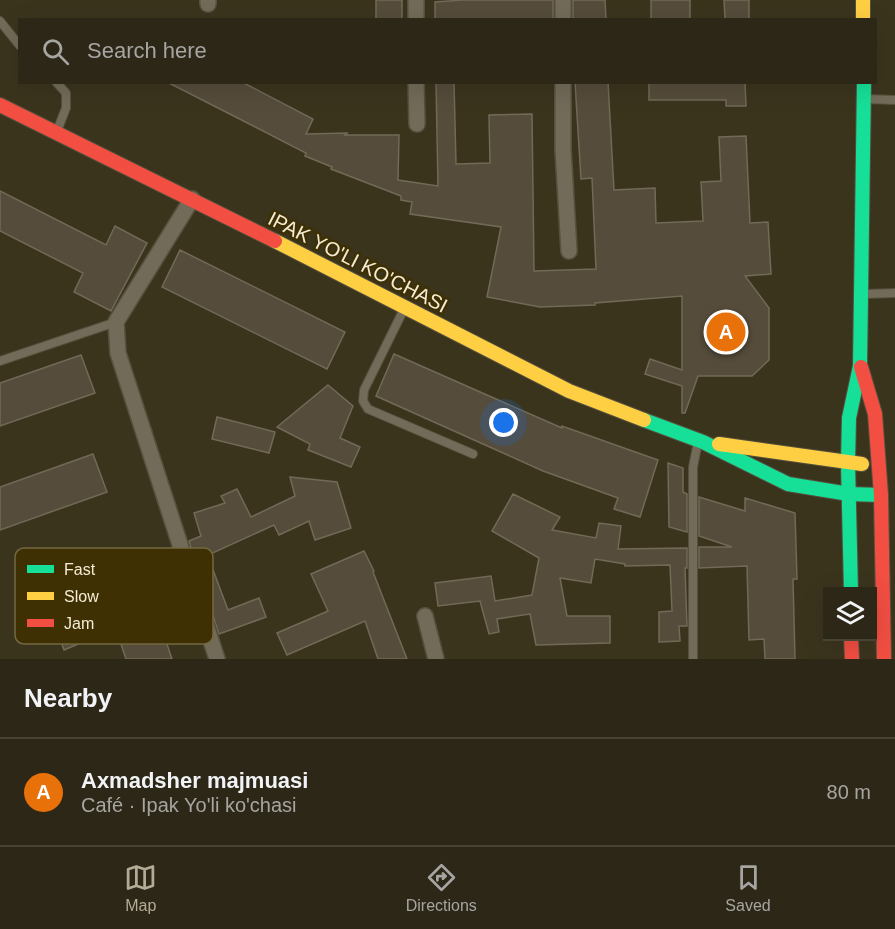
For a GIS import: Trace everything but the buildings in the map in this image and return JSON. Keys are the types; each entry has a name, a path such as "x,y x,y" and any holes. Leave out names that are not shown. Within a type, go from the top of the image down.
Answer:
{"main road":[{"path":"863,0 863,18"},
{"path":"851,587 849,418 860,366 864,84"},
{"name":"IPAK YO'LI KO'CHASI","path":"0,105 192,199 569,391 700,441 788,484 849,494 888,495"},
{"path":"860,366 875,414 879,464 888,495 884,659"},
{"name":"IPAK YO'LI KO'CHASI","path":"700,441 848,463 879,464"},
{"path":"851,641 852,659"}],"street":[{"path":"416,0 416,18"},
{"path":"563,0 563,18"},
{"path":"416,84 417,124"},
{"path":"563,84 563,149 569,251"},
{"path":"181,548 118,352 116,322 192,199"},
{"path":"424,616 436,659"},
{"path":"212,644 217,659"}],"lane":[{"path":"0,21 18,44"},
{"path":"56,133 66,108 66,93 58,84"},
{"path":"864,99 895,100"},
{"path":"861,294 895,293"},
{"path":"405,307 364,390 363,401 368,409 473,454"},
{"path":"0,361 116,322"},
{"path":"693,659 693,467 700,441"}],"traffic: fast":[{"path":"851,587 849,418 860,366 864,84"},
{"path":"644,420 703,442 788,484 849,494 881,495"}],"traffic: slow":[{"path":"863,0 863,18"},
{"path":"275,241 569,391 644,420"},
{"path":"719,444 862,464"}],"traffic: jam":[{"path":"0,105 275,241"},
{"path":"861,367 875,414 881,495 884,659"},
{"path":"851,641 852,659"}],"place":[{"name":"Axmadsher majmuasi","path":"726,332"}]}
